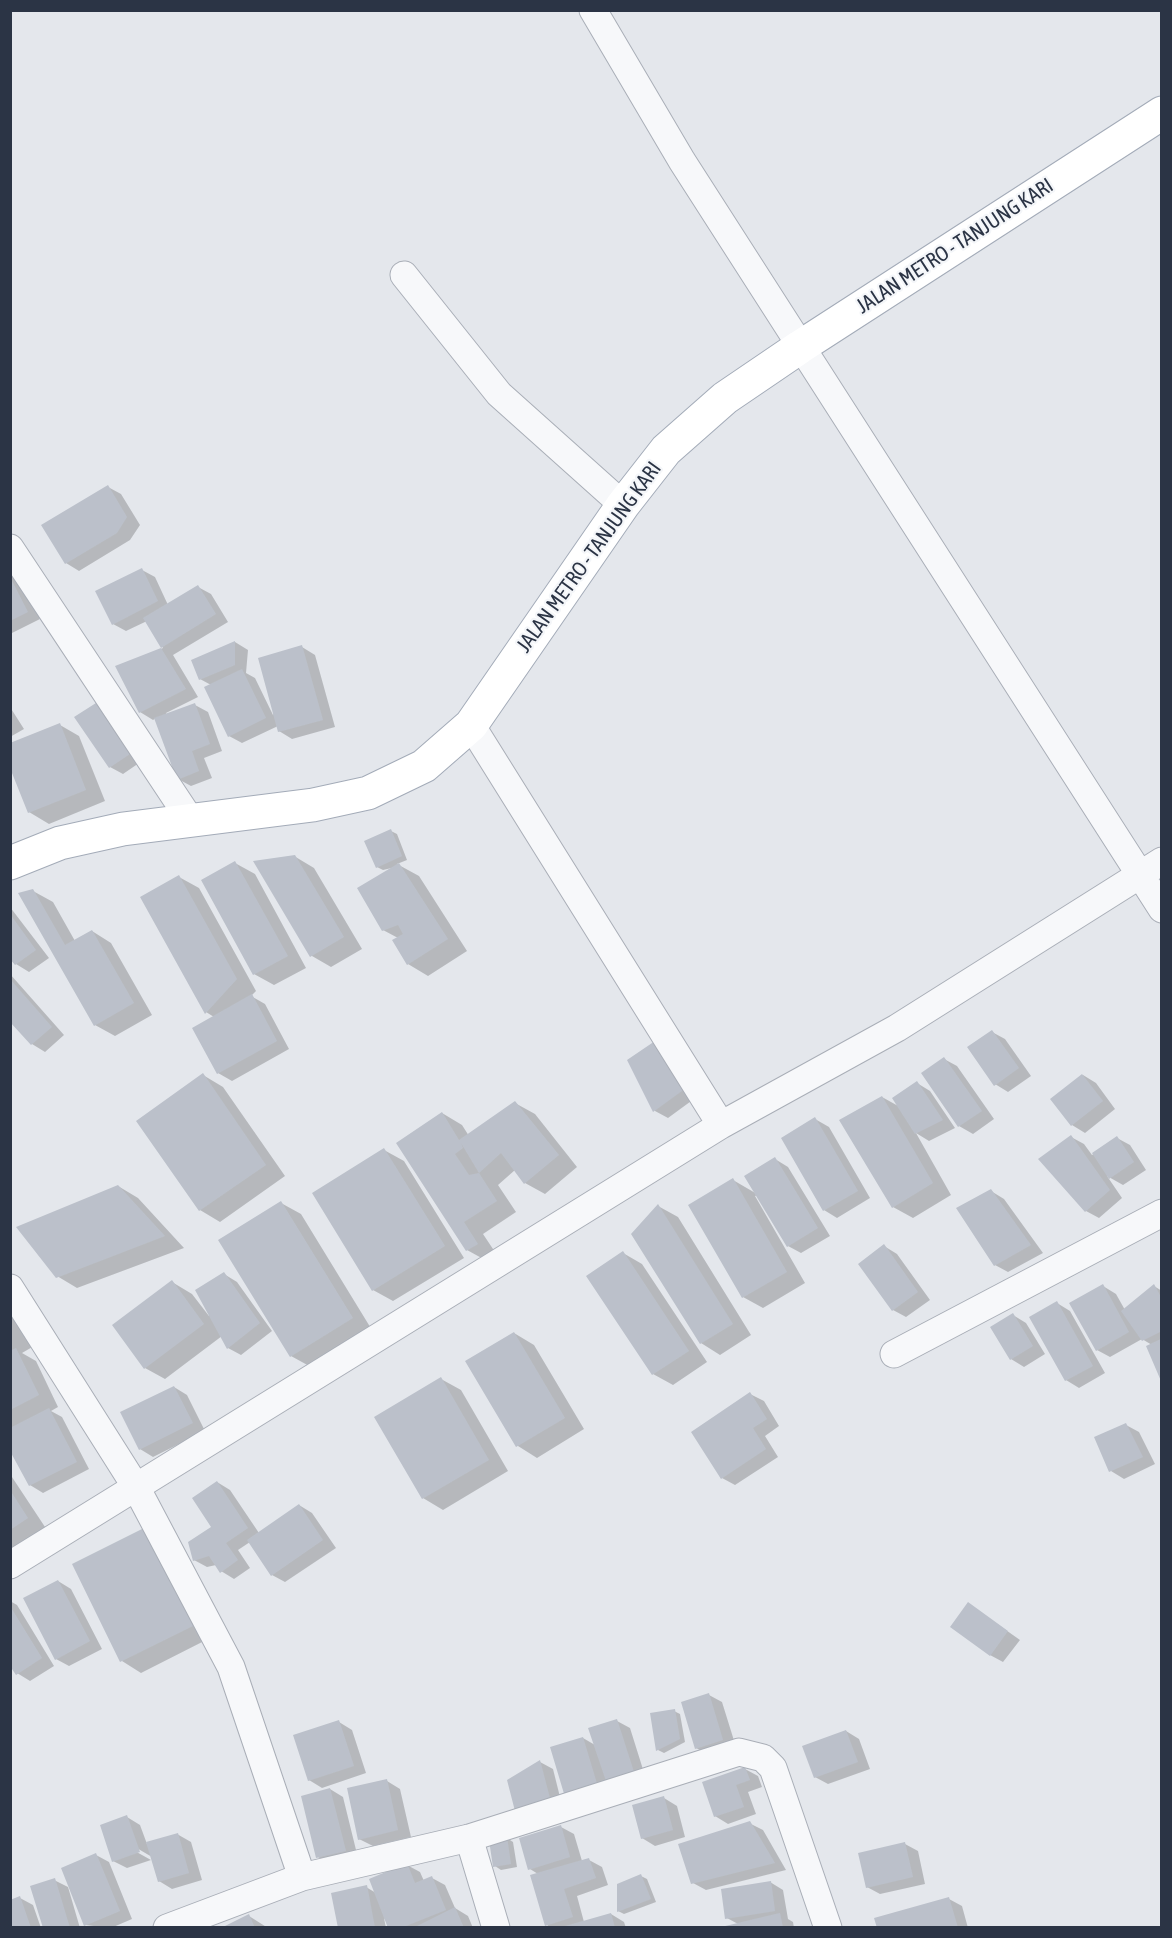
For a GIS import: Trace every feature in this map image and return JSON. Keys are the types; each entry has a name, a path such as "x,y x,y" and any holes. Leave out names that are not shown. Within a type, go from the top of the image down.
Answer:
{"main road":[{"name":"JALAN METRO - TANJUNG KARI","path":"10,864 60,843 123,829 313,806 368,793 424,766 471,725 623,505 666,450 725,398 1161,113"}],"street":[{"path":"593,10 682,161 1161,909"},
{"path":"404,275 499,394 623,505"},
{"path":"10,548 191,821"},
{"path":"471,725 721,1125"},
{"path":"10,1565 721,1125 897,1028 1161,861"},
{"path":"894,1354 1161,1213"},
{"path":"10,1288 136,1487 231,1667 302,1877"},
{"path":"166,1928 302,1877 469,1838 739,1752 748,1752 763,1758 773,1768 828,1928"},
{"path":"469,1838 496,1928"}],"building":[{"path":"108,485 127,517 117,533 65,564 41,525"},
{"path":"142,568 158,601 112,625 95,591"},
{"path":"10,577 28,612 10,621"},
{"path":"198,585 216,614 161,648 143,618"},
{"path":"235,641 235,665 199,680 191,660"},
{"path":"302,645 323,720 278,732 258,658"},
{"path":"161,648 186,689 139,713 115,666"},
{"path":"242,669 266,718 228,737 204,687"},
{"path":"96,703 130,754 109,768 74,717"},
{"path":"195,703 210,744 192,751 199,771 177,780 154,718"},
{"path":"60,723 86,790 28,813 10,768 10,743"},
{"path":"391,829 402,856 376,868 364,841"},
{"path":"295,855 344,937 310,957 253,861"},
{"path":"235,861 288,956 253,975 201,880"},
{"path":"399,863 448,939 407,965 392,940 403,934 398,925 382,931 357,888"},
{"path":"179,875 237,979 205,1014 140,897"},
{"path":"33,889 65,945 92,930 134,1003 94,1026 18,893"},
{"path":"10,914 36,950 15,965 10,959"},
{"path":"10,979 52,1027 31,1045 10,1022"},
{"path":"252,994 277,1041 217,1074 192,1028"},
{"path":"992,1030 1019,1068 994,1086 967,1047"},
{"path":"655,1041 686,1088 653,1112 627,1060"},
{"path":"944,1057 982,1111 958,1127 921,1073"},
{"path":"203,1073 266,1165 199,1211 136,1121"},
{"path":"1082,1074 1103,1101 1071,1126 1050,1099"},
{"path":"917,1081 943,1120 915,1134 892,1098"},
{"path":"882,1096 933,1183 892,1208 839,1120"},
{"path":"515,1101 559,1155 524,1184 501,1153 479,1173 497,1201 464,1222 478,1244 466,1251 396,1143 442,1112 459,1140","holes":["461,1143 479,1173 469,1175 455,1154 463,1148"]},
{"path":"815,1117 858,1191 823,1211 781,1138"},
{"path":"1071,1135 1110,1190 1085,1212 1038,1159"},
{"path":"1117,1136 1134,1162 1109,1179 1092,1153"},
{"path":"384,1148 445,1246 372,1291 312,1193"},
{"path":"775,1157 818,1228 787,1247 744,1176"},
{"path":"733,1178 787,1272 742,1298 688,1205"},
{"path":"118,1185 165,1236 56,1278 16,1227"},
{"path":"991,1189 1031,1245 994,1266 956,1208"},
{"path":"281,1201 353,1318 290,1357 218,1240"},
{"path":"658,1204 733,1324 700,1344 631,1234"},
{"path":"884,1244 918,1292 892,1311 858,1264"},
{"path":"623,1251 689,1351 652,1375 586,1276"},
{"path":"224,1272 260,1323 227,1349 195,1290"},
{"path":"172,1280 204,1324 144,1369 112,1325"},
{"path":"1103,1284 1129,1332 1096,1351 1069,1303"},
{"path":"1154,1284 1162,1299 1162,1331 1142,1341 1121,1311"},
{"path":"1057,1301 1093,1366 1065,1381 1029,1317"},
{"path":"1013,1313 1033,1346 1010,1360 990,1327"},
{"path":"514,1332 565,1418 516,1447 465,1361"},
{"path":"1161,1339 1161,1381 1146,1346"},
{"path":"16,1348 39,1395 10,1410 10,1351"},
{"path":"441,1377 489,1460 422,1499 374,1417"},
{"path":"174,1386 193,1423 139,1450 120,1412"},
{"path":"750,1392 767,1419 753,1428 766,1449 721,1479 691,1432"},
{"path":"49,1408 77,1462 29,1486 10,1451 10,1428"},
{"path":"1126,1423 1143,1457 1109,1472 1094,1437"},
{"path":"217,1481 248,1528 226,1543 238,1560 220,1573 209,1556 193,1561 188,1542 211,1527 192,1498"},
{"path":"10,1490 28,1518 10,1530"},
{"path":"299,1504 323,1540 271,1576 247,1540"},
{"path":"144,1528 193,1626 120,1662 72,1564"},
{"path":"58,1580 90,1641 55,1660 23,1598"},
{"path":"968,1602 1008,1631 990,1656 950,1627"},
{"path":"10,1606 42,1658 16,1675 10,1666"},
{"path":"709,1693 723,1740 695,1749 681,1702"},
{"path":"675,1709 680,1739 656,1751 650,1713"},
{"path":"617,1719 634,1772 606,1781 588,1728"},
{"path":"339,1720 354,1766 308,1781 293,1735"},
{"path":"846,1730 858,1762 814,1778 802,1746"},
{"path":"583,1737 598,1787 565,1797 550,1747"},
{"path":"540,1760 552,1806 516,1815 507,1780"},
{"path":"745,1767 750,1780 736,1785 744,1807 714,1817 702,1782"},
{"path":"387,1779 398,1830 358,1840 347,1788"},
{"path":"330,1788 346,1851 316,1858 301,1796"},
{"path":"664,1796 673,1830 641,1839 632,1805"},
{"path":"127,1815 140,1852 112,1862 100,1825"},
{"path":"750,1821 775,1863 691,1884 678,1844"},
{"path":"561,1825 570,1857 528,1870 519,1838"},
{"path":"178,1833 189,1873 158,1882 146,1842"},
{"path":"507,1837 511,1864 493,1867 489,1840"},
{"path":"905,1842 913,1877 866,1888 858,1853"},
{"path":"96,1853 120,1911 84,1926 61,1868"},
{"path":"589,1858 596,1878 564,1889 573,1917 545,1926 530,1875"},
{"path":"407,1863 415,1883 432,1876 446,1910 401,1928 388,1928 369,1879"},
{"path":"641,1874 651,1899 617,1912 617,1884"},
{"path":"55,1878 70,1928 43,1928 30,1886"},
{"path":"771,1881 775,1911 725,1919 721,1889"},
{"path":"367,1885 375,1928 338,1928 331,1893"},
{"path":"20,1896 31,1928 10,1928 10,1900"},
{"path":"949,1897 958,1928 877,1928 874,1918"},
{"path":"455,1907 464,1928 413,1928"},
{"path":"611,1913 615,1928 562,1928 562,1927"},
{"path":"780,1913 783,1928 721,1928 721,1927"},
{"path":"249,1914 255,1928 221,1928"}]}
